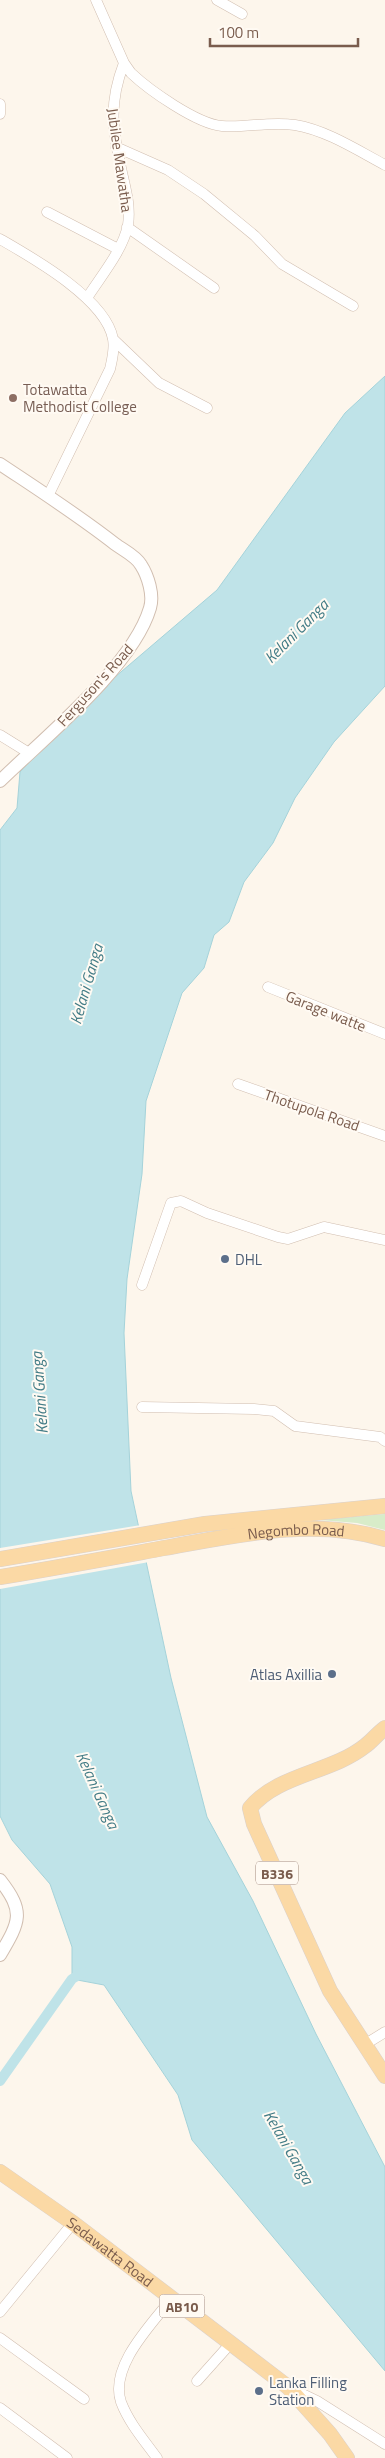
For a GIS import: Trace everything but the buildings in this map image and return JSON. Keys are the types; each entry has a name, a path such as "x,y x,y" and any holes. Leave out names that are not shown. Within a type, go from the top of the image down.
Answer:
{"main road":[{"name":"Negombo Road","path":"0,1559 205,1524 385,1506"},
{"name":"Negombo Road","path":"0,1577 206,1541 304,1528 342,1529 385,1539"},
{"name":"B336","path":"385,1728 365,1747 305,1776 278,1786 260,1797 250,1808 254,1824 330,1991 385,2076"},
{"name":"Sedawatta Road","path":"0,2172 73,2223 288,2388 330,2434 347,2458"}],"street":[{"path":"96,0 124,63 136,78 196,117 221,126 270,123 296,125 336,140 385,165"},
{"path":"217,0 242,14"},
{"name":"Jubilee Mawatha","path":"87,298 118,249 127,227 129,211 127,194 116,147 112,101 124,63"},
{"path":"0,104 0,114"},
{"path":"116,147 168,170 204,194 255,236 282,264 353,306"},
{"path":"47,212 118,249"},
{"path":"127,227 214,288"},
{"path":"0,239 54,272 87,298 110,329 113,339 110,370 48,496"},
{"path":"113,339 159,382 207,408"},
{"name":"Ferguson's Road","path":"0,464 83,519 141,563 150,584 151,607 138,635 123,658 0,781"},
{"path":"0,735 29,753"},
{"name":"Garage watte","path":"268,987 385,1034"},
{"name":"Thotupola Road","path":"238,1084 385,1136"},
{"path":"142,1285 171,1204 181,1201 207,1213 288,1239 324,1227 385,1240"},
{"path":"142,1406 254,1408 274,1412 295,1426 380,1437 385,1441"},
{"path":"0,1880 17,1904 15,1922 10,1938 0,1955"},
{"path":"364,2045 385,2032"},
{"path":"0,2312 73,2223"},
{"path":"157,2458 130,2421 120,2400 120,2376 130,2351 172,2298"},
{"path":"0,2338 84,2399"},
{"path":"197,2381 231,2343"},
{"path":"288,2388 317,2402 385,2444"},
{"path":"0,2408 67,2458"}],"green space":[{"path":"385,1514 385,1530 357,1523 320,1520"}],"water":[{"name":"Kelani Ganga","path":"385,376 385,686 334,742 295,798 273,843 244,882 229,922 214,935 204,968 182,993 146,1101 142,1174 127,1279 124,1333 131,1491 171,1678 207,1817 253,1901 316,2034 385,2167 385,2371 192,2140 178,2095 104,1985 72,1979 72,1947 50,1884 12,1840 0,1816 0,830 17,808 20,772 74,712 217,590 345,413"}],"pier":[{"path":"141,1525 149,1562 0,1589 0,1548"}],"waterway":[{"path":"0,2081 72,1979 84,1972"}],"place":[{"name":"Totawatta Methodist College","path":"13,398"},
{"name":"DHL","path":"225,1259"},
{"name":"Atlas Axillia","path":"332,1674"},
{"name":"Lanka Filling Station","path":"259,2391"}]}
